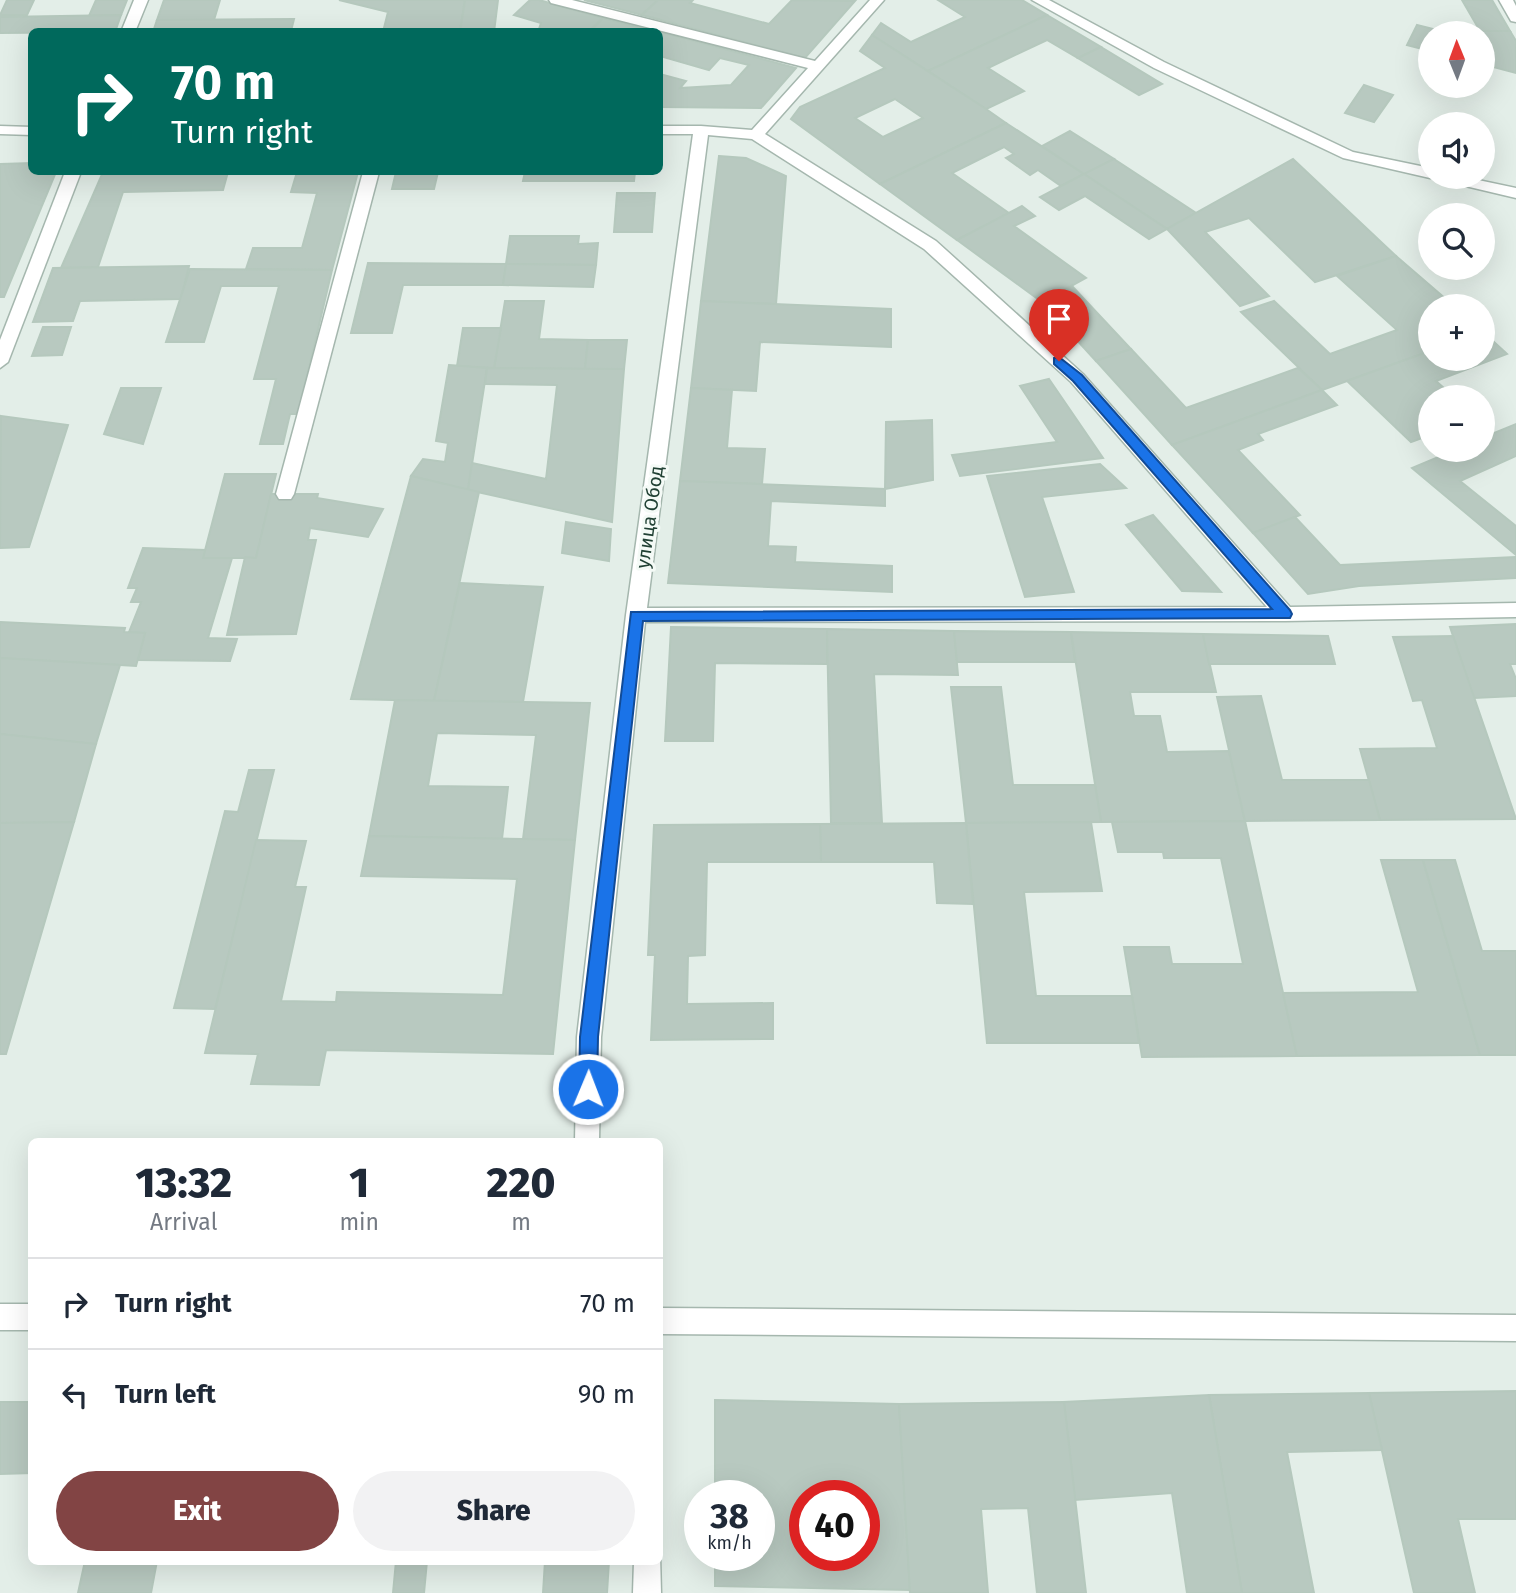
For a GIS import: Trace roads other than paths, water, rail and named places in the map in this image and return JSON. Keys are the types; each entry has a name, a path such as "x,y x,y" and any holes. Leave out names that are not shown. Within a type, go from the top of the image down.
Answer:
{"street":[{"path":"130,28 141,0"},
{"path":"556,0 817,66"},
{"path":"756,135 877,0"},
{"path":"1039,0 1159,65 1348,155 1418,170"},
{"path":"1506,0 1516,18"},
{"path":"0,130 28,131"},
{"path":"663,130 756,135 930,245 1068,369 1285,614"},
{"name":"улица Обод","path":"587,1138 589,1037 636,615 701,130"},
{"path":"0,362 72,175"},
{"path":"285,494 370,175"},
{"path":"1495,188 1516,193"},
{"path":"636,615 1285,614 1516,610"},
{"path":"0,1317 28,1317"},
{"path":"663,1321 1516,1328"},
{"path":"647,1593 648,1565"}]}
